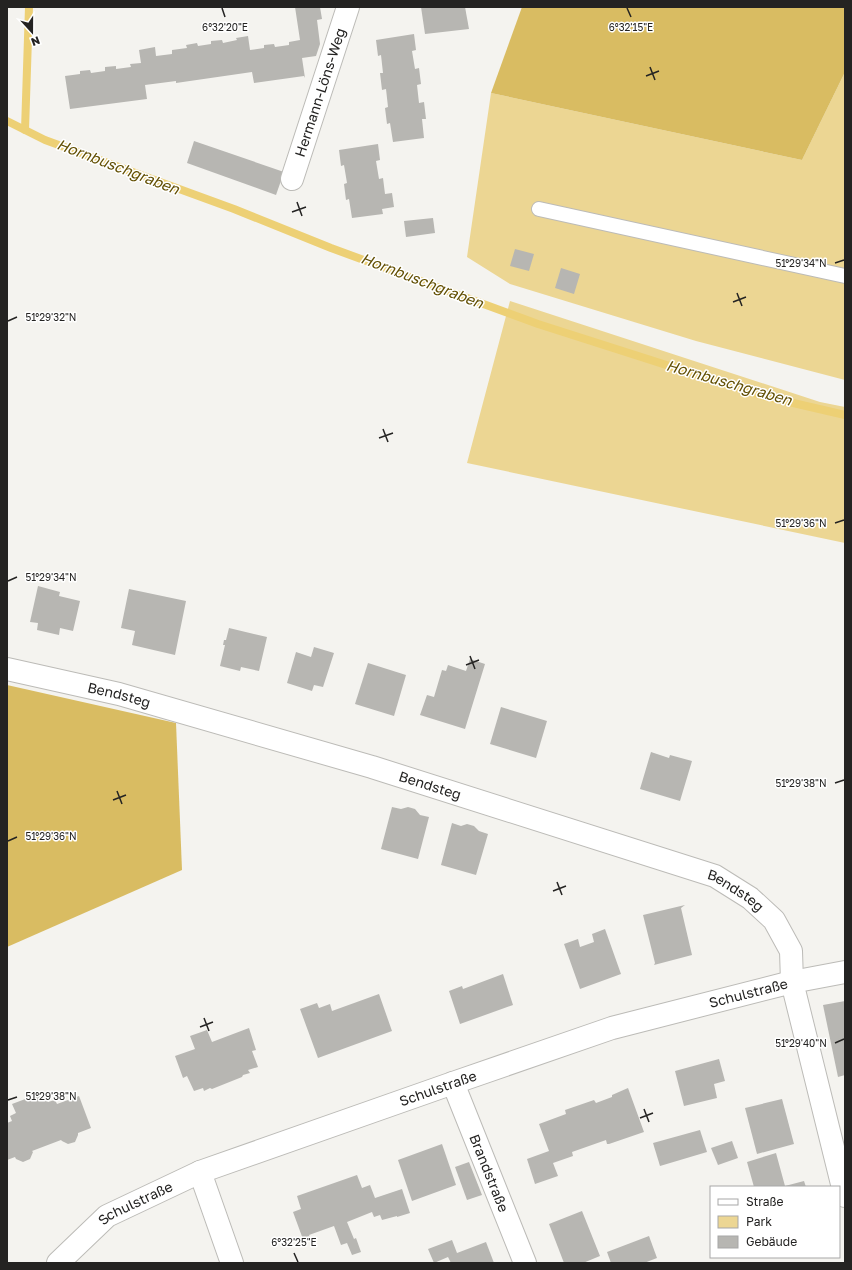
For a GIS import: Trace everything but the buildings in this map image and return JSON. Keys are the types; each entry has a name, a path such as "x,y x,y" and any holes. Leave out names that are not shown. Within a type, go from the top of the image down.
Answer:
{"street":[{"name":"Hermann-Löns-Weg","path":"292,179 348,7"},
{"name":"Bendsteg","path":"7,669 119,694 372,767 715,876 750,898 774,920 791,951 792,982 845,1196"},
{"name":"Schulstraße","path":"58,1263 107,1216 200,1172 612,1028 792,982 845,972"},
{"name":"Brandstraße","path":"453,1083 525,1263"},
{"path":"200,1172 232,1263"}],"lane":[{"path":"539,209 845,276"}],"green space":[{"path":"845,72 845,380 696,341 510,284 467,257 491,93 802,160"},
{"path":"510,301 820,402 845,407 845,543 467,463"}],"shaded area":[{"path":"522,7 845,7 845,72 802,160 491,93"},
{"path":"7,685 176,723 182,870 7,947"}],"waterway":[{"path":"25,130 29,7"},
{"name":"Hornbuschgraben","path":"7,121 45,140 234,209 331,248 538,324 763,396 845,415"}]}
